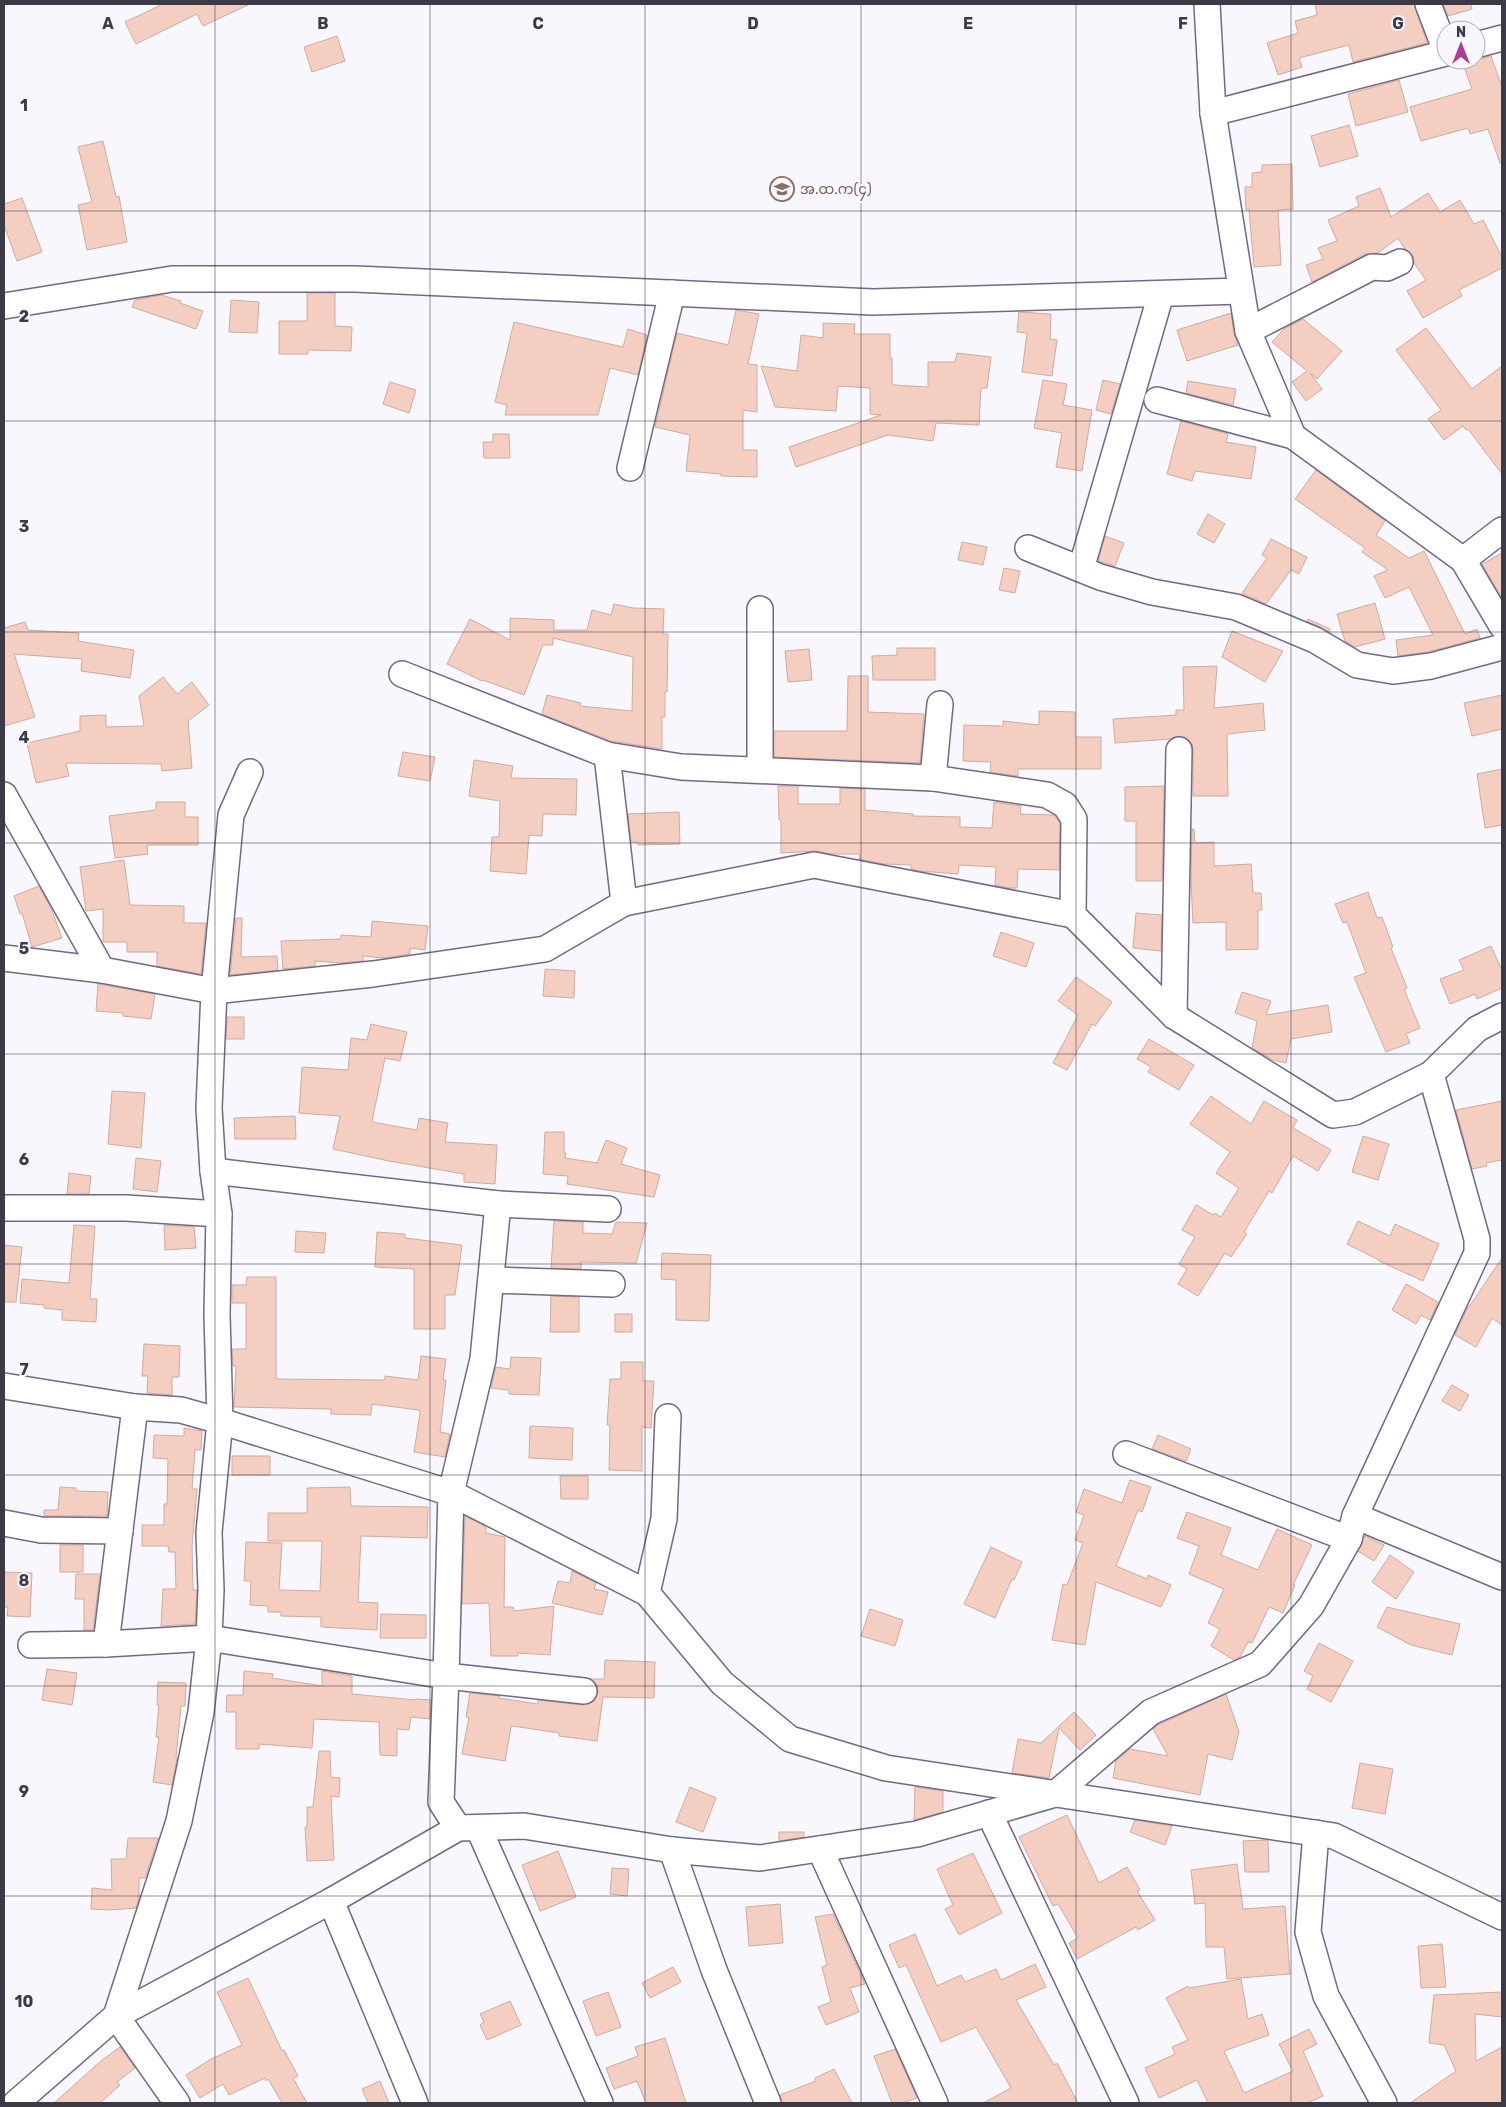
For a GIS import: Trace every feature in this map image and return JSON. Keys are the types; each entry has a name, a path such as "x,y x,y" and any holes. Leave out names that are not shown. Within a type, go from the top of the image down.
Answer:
{"street":[{"path":"1206,4 1213,112 1248,330 1293,436"},
{"path":"1428,4 1436,25"},
{"path":"1486,42 1502,38"},
{"path":"1213,112 1436,55"},
{"path":"1248,330 1372,266 1387,268 1400,262"},
{"path":"4,306 172,279 355,279 873,302 1241,291"},
{"path":"630,468 672,293"},
{"path":"1081,569 1161,294"},
{"path":"1157,400 1293,436 1463,560 1502,626"},
{"path":"1463,560 1502,530"},
{"path":"1028,548 1100,577 1152,592 1236,607 1315,640 1357,664 1393,671 1432,666 1502,647"},
{"path":"760,609 760,770"},
{"path":"402,674 607,755 680,767 933,778 1047,795 1065,805 1074,819 1073,915"},
{"path":"933,778 940,704"},
{"path":"1174,1016 1179,750"},
{"path":"607,755 624,903"},
{"path":"116,2016 179,1821 201,1712 210,1638 209,1532 220,1420 219,1214 213,1171 209,1108 214,991 231,815 250,772"},
{"path":"4,795 102,970"},
{"path":"4,958 102,970 214,991 373,974 545,950 624,903 814,865 1073,915 1174,1016 1333,1115 1356,1112 1432,1074 1477,1029 1502,1016"},
{"path":"16,2103 116,2016 468,1828 524,1826 672,1850 760,1858 917,1834 1055,1794 1151,1712 1260,1664 1311,1606 1352,1528 1477,1254 1477,1239 1432,1074"},
{"path":"213,1171 498,1204 608,1209"},
{"path":"498,1204 483,1359 450,1493 441,1802 468,1828 600,2103"},
{"path":"4,1208 126,1208 219,1214"},
{"path":"491,1280 612,1284"},
{"path":"4,1386 135,1407 181,1410 220,1420 450,1493 647,1593 722,1683 790,1739 886,1768 1334,1836 1502,1917"},
{"path":"106,1644 135,1407"},
{"path":"647,1593 664,1519 668,1417"},
{"path":"1126,1454 1502,1577"},
{"path":"4,1523 41,1530 120,1531"},
{"path":"31,1645 106,1644 210,1638 446,1676 584,1691"},
{"path":"989,1813 1119,2100"},
{"path":"1316,1833 1308,1932 1326,1996 1384,2103"},
{"path":"820,1849 935,2103"},
{"path":"672,1850 714,1970 768,2103"},
{"path":"331,1901 415,2103"},
{"path":"116,2016 177,2103"}],"building":[{"path":"163,4 250,4 203,26 197,14 136,44 125,22"},
{"path":"1315,4 1414,4 1427,43 1353,62 1349,45 1299,58 1302,67 1278,75 1267,43 1298,33 1295,21 1317,15"},
{"path":"1443,4 1471,4 1472,9 1448,16"},
{"path":"337,36 345,61 312,72 304,47"},
{"path":"1491,56 1502,87 1502,163 1500,163 1488,129 1470,134 1468,128 1421,141 1410,107 1472,89 1465,70 1486,70 1486,57"},
{"path":"1399,80 1408,112 1356,126 1348,94"},
{"path":"1349,125 1358,156 1320,167 1311,136"},
{"path":"103,141 116,197 119,196 127,242 87,250 78,205 92,202 78,147"},
{"path":"1292,164 1293,209 1278,210 1281,265 1254,267 1249,210 1246,210 1245,187 1252,187 1252,173 1262,172 1262,165"},
{"path":"1380,188 1391,217 1428,193 1440,212 1460,200 1474,224 1483,220 1502,257 1502,268 1459,290 1462,296 1423,318 1407,291 1426,280 1414,263 1413,256 1405,249 1398,238 1378,253 1365,254 1312,282 1306,265 1323,259 1318,248 1337,241 1328,220 1359,206 1356,197"},
{"path":"22,198 42,252 17,261 4,225 4,204"},
{"path":"307,293 335,293 335,326 352,327 351,351 308,350 308,354 279,354 279,321 307,321"},
{"path":"161,295 181,301 180,303 203,311 196,329 132,307 135,300"},
{"path":"231,300 259,302 257,333 229,332"},
{"path":"736,310 759,314 748,364 757,365 757,412 743,410 743,450 757,450 757,477 721,476 721,474 686,471 690,435 655,427 677,333 728,345"},
{"path":"1019,312 1051,314 1050,339 1057,340 1052,376 1022,372 1027,333 1017,332"},
{"path":"1231,313 1234,334 1238,345 1187,361 1177,330"},
{"path":"1303,319 1342,351 1317,379 1310,373 1322,389 1306,401 1292,382 1307,371 1272,342 1284,329"},
{"path":"514,322 623,347 628,329 647,335 638,375 610,368 598,415 505,415 507,405 495,402"},
{"path":"823,323 855,324 854,334 890,334 890,358 892,358 892,383 894,385 928,387 928,362 955,362 957,353 991,357 987,388 981,388 979,425 936,423 933,441 888,435 796,467 789,447 881,415 870,414 870,388 838,386 836,411 775,407 761,366 797,371 801,335 823,338"},
{"path":"1426,328 1472,389 1502,366 1502,474 1468,429 1466,430 1463,426 1444,440 1428,419 1441,410 1396,350"},
{"path":"1043,380 1067,384 1063,405 1092,410 1082,471 1056,467 1062,433 1034,428"},
{"path":"1103,380 1120,384 1111,414 1096,410"},
{"path":"1188,381 1236,389 1233,405 1186,393"},
{"path":"390,382 416,390 409,413 383,404"},
{"path":"1181,421 1228,434 1226,442 1256,447 1251,479 1195,471 1192,481 1167,474"},
{"path":"493,434 509,434 510,458 484,458 483,442 493,442"},
{"path":"1316,470 1385,521 1376,535 1409,558 1424,551 1465,634 1477,629 1480,638 1428,652 1398,656 1396,640 1433,635 1409,587 1385,598 1374,576 1388,570 1362,552 1365,548 1295,499"},
{"path":"1208,514 1225,524 1214,543 1197,534"},
{"path":"1105,536 1124,543 1115,566 1098,561"},
{"path":"1271,539 1307,557 1299,574 1291,570 1266,604 1242,593 1267,558 1262,555"},
{"path":"962,542 987,547 983,565 958,560"},
{"path":"1502,553 1502,598 1482,564"},
{"path":"1004,568 1020,571 1015,593 999,590"},
{"path":"1375,603 1385,639 1355,647 1345,641 1337,614"},
{"path":"614,604 633,608 664,609 663,634 668,634 667,692 665,692 665,717 662,717 662,749 611,741 542,714 547,695 581,703 580,706 632,711 633,657 553,638 553,645 543,645 524,695 482,681 447,664 470,619 510,640 510,618 554,620 554,630 587,630 592,610 611,615"},
{"path":"1308,619 1330,629 1329,632 1307,621"},
{"path":"25,622 28,630 79,633 78,641 134,650 130,678 81,671 82,659 14,654 35,717 4,726 4,628"},
{"path":"1232,631 1283,651 1265,682 1222,657"},
{"path":"897,648 935,648 935,680 873,680 872,656 897,655"},
{"path":"809,649 812,680 788,682 785,651"},
{"path":"1217,666 1214,708 1263,703 1265,730 1227,734 1228,796 1193,796 1193,750 1192,744 1187,738 1179,736 1170,739 1115,743 1113,719 1176,715 1176,710 1184,710 1183,667"},
{"path":"848,676 868,676 868,712 924,714 920,763 774,757 774,731 847,731"},
{"path":"163,677 177,694 192,682 209,705 188,721 192,768 162,771 161,764 66,763 69,776 36,783 27,743 80,731 80,716 106,715 106,727 144,726 139,696"},
{"path":"1502,695 1502,729 1472,736 1464,703"},
{"path":"1039,711 1075,712 1075,737 1101,737 1101,769 1018,769 1018,776 990,772 991,762 963,761 964,725 1003,726 1003,721 1039,725"},
{"path":"403,752 435,757 430,781 398,776"},
{"path":"474,760 513,766 511,778 577,779 576,815 543,814 542,836 529,835 526,874 490,871 492,837 499,837 500,801 469,796"},
{"path":"1502,769 1502,825 1485,828 1477,774"},
{"path":"778,786 798,786 798,804 840,804 840,788 865,789 865,810 913,814 913,816 960,817 960,827 992,828 994,802 1021,806 1020,814 1054,815 1060,823 1059,870 1018,869 1017,888 1009,888 995,885 996,867 959,865 958,874 919,871 911,869 911,865 884,864 859,859 860,854 831,854 816,851 781,853"},
{"path":"1164,786 1162,881 1136,881 1136,821 1125,821 1125,787"},
{"path":"156,802 185,802 185,817 198,817 198,845 147,845 148,854 115,858 109,816 156,810"},
{"path":"679,812 680,844 638,845 638,842 631,842 628,814"},
{"path":"1192,829 1194,829 1195,843 1214,842 1214,866 1251,864 1253,893 1261,893 1262,910 1258,910 1258,949 1226,950 1226,922 1193,923 1191,881"},
{"path":"124,860 130,905 184,906 184,923 206,923 201,974 157,966 157,952 127,952 127,942 103,942 103,909 86,911 80,867"},
{"path":"39,886 51,908 62,938 32,947 22,913 20,914 14,896"},
{"path":"1368,892 1377,918 1382,917 1393,947 1391,948 1407,988 1404,989 1420,1028 1406,1034 1410,1043 1386,1052 1354,977 1366,973 1347,922 1343,923 1335,904"},
{"path":"1136,913 1162,915 1161,951 1133,948"},
{"path":"236,918 242,918 241,957 277,956 278,970 230,975"},
{"path":"372,921 428,926 425,950 410,948 410,954 383,958 363,956 363,961 341,963 315,961 315,966 283,969 281,941 341,939 341,935 371,937"},
{"path":"1001,932 1034,943 1026,967 993,956"},
{"path":"1491,946 1502,970 1502,988 1477,999 1475,994 1450,1004 1440,979 1464,970 1459,960"},
{"path":"545,969 575,971 574,998 543,996"},
{"path":"1076,977 1112,1002 1095,1026 1092,1024 1067,1070 1053,1063 1078,1015 1058,1001"},
{"path":"98,984 155,994 151,1019 123,1016 123,1013 96,1011"},
{"path":"1242,992 1271,1001 1266,1015 1328,1005 1332,1032 1291,1039 1286,1063 1273,1060 1252,1048 1257,1021 1235,1013"},
{"path":"227,1017 244,1017 244,1039 226,1039"},
{"path":"371,1024 407,1032 400,1061 385,1058 372,1122 417,1130 419,1118 448,1123 445,1142 497,1145 495,1184 464,1182 464,1174 333,1149 340,1116 299,1113 302,1067 348,1070 351,1038 367,1040"},
{"path":"1149,1039 1194,1065 1179,1090 1148,1072 1151,1067 1137,1059"},
{"path":"112,1091 145,1093 141,1148 108,1144"},
{"path":"1211,1096 1251,1124 1264,1101 1297,1120 1293,1128 1331,1150 1318,1171 1293,1156 1272,1193 1269,1191 1244,1232 1247,1234 1231,1257 1225,1253 1198,1296 1178,1284 1187,1269 1179,1264 1195,1237 1182,1230 1196,1205 1213,1215 1215,1213 1221,1217 1239,1188 1216,1173 1230,1152 1190,1124"},
{"path":"1502,1101 1502,1160 1486,1163 1487,1166 1472,1169 1456,1110"},
{"path":"295,1116 296,1139 235,1139 234,1118"},
{"path":"545,1132 564,1132 565,1158 597,1163 606,1140 627,1148 621,1164 660,1175 654,1197 567,1184 568,1176 543,1174"},
{"path":"1363,1136 1389,1144 1378,1180 1352,1172"},
{"path":"136,1158 161,1161 157,1192 133,1189"},
{"path":"69,1173 91,1176 89,1194 67,1194"},
{"path":"554,1221 583,1222 583,1233 612,1234 616,1222 647,1223 636,1263 581,1262 581,1269 551,1268"},
{"path":"1358,1221 1390,1236 1395,1224 1439,1244 1423,1281 1347,1244"},
{"path":"74,1225 95,1226 90,1299 97,1299 96,1322 62,1320 62,1310 44,1308 44,1305 20,1303 22,1279 69,1283"},
{"path":"164,1225 194,1227 196,1248 165,1250"},
{"path":"296,1231 326,1233 324,1253 295,1252"},
{"path":"377,1232 405,1234 405,1238 462,1245 455,1295 445,1295 445,1329 414,1329 414,1269 375,1267"},
{"path":"4,1245 22,1247 16,1302 4,1302"},
{"path":"662,1253 711,1255 709,1321 676,1320 676,1280 661,1279"},
{"path":"1502,1258 1502,1325 1492,1318 1476,1347 1455,1335 1468,1307"},
{"path":"247,1277 276,1277 276,1379 385,1380 385,1376 418,1380 421,1356 446,1359 443,1380 446,1380 440,1432 450,1434 445,1457 414,1452 419,1410 372,1404 371,1415 331,1414 331,1409 234,1407 236,1366 233,1366 232,1349 246,1349 246,1303 232,1303 232,1285 246,1285"},
{"path":"1406,1284 1438,1302 1430,1320 1421,1315 1416,1324 1392,1310"},
{"path":"551,1296 579,1297 579,1332 550,1332"},
{"path":"615,1314 632,1314 632,1332 615,1332"},
{"path":"144,1344 180,1346 179,1377 172,1377 172,1395 147,1393 148,1376 142,1376"},
{"path":"511,1357 541,1358 539,1395 509,1394 509,1390 491,1388 496,1367 510,1369"},
{"path":"621,1362 643,1362 643,1381 654,1381 651,1428 642,1427 642,1471 609,1470 610,1425 607,1425 610,1379 621,1379"},
{"path":"1452,1385 1469,1395 1460,1411 1442,1401"},
{"path":"530,1426 573,1428 572,1460 529,1458"},
{"path":"184,1428 202,1431 201,1450 195,1450 192,1489 197,1489 192,1546 193,1590 197,1590 195,1624 161,1626 163,1589 176,1589 175,1552 169,1552 168,1546 142,1546 142,1525 164,1525 164,1504 167,1504 168,1459 153,1458 154,1435 184,1436"},
{"path":"1158,1435 1191,1449 1186,1461 1152,1449"},
{"path":"232,1456 270,1456 270,1475 232,1475"},
{"path":"560,1476 588,1476 588,1499 561,1499"},
{"path":"1130,1480 1151,1487 1142,1512 1138,1510 1116,1566 1147,1579 1148,1575 1171,1585 1161,1607 1096,1582 1085,1645 1052,1640 1063,1584 1067,1585 1083,1543 1075,1540 1084,1515 1076,1512 1084,1489 1122,1503"},
{"path":"60,1487 76,1488 76,1491 108,1492 107,1516 44,1516 44,1510 58,1510"},
{"path":"350,1487 351,1506 428,1507 427,1538 361,1536 358,1602 378,1603 377,1630 321,1627 321,1617 281,1616 281,1612 268,1612 268,1606 250,1605 251,1581 244,1581 246,1542 282,1543 279,1590 320,1591 322,1541 268,1541 268,1513 307,1513 307,1488"},
{"path":"1187,1512 1231,1528 1221,1555 1258,1570 1277,1529 1312,1545 1293,1585 1295,1585 1283,1613 1269,1607 1252,1643 1248,1642 1240,1657 1234,1660 1211,1646 1220,1629 1208,1623 1224,1589 1189,1574 1199,1546 1177,1538"},
{"path":"465,1516 486,1527 486,1533 505,1537 504,1607 513,1607 514,1611 554,1606 550,1655 518,1653 518,1656 491,1656 489,1603 462,1604"},
{"path":"1365,1536 1384,1545 1374,1561 1358,1551"},
{"path":"60,1545 83,1545 83,1572 60,1572"},
{"path":"991,1547 1022,1562 1014,1580 1012,1579 995,1618 964,1604"},
{"path":"1390,1555 1414,1572 1396,1599 1372,1582"},
{"path":"572,1571 596,1583 594,1589 608,1592 602,1615 552,1603 558,1581 570,1583"},
{"path":"4,1572 32,1573 30,1617 7,1616 8,1607 4,1607"},
{"path":"76,1574 100,1574 93,1630 84,1630 84,1599 75,1599"},
{"path":"1387,1607 1460,1624 1452,1655 1411,1645 1377,1627"},
{"path":"870,1609 903,1620 895,1646 861,1636"},
{"path":"381,1614 426,1615 426,1638 380,1638"},
{"path":"1319,1643 1353,1661 1331,1702 1307,1689 1313,1676 1304,1671"},
{"path":"605,1660 655,1662 654,1698 603,1697 597,1741 559,1736 559,1733 513,1726 511,1727 505,1761 462,1754 469,1717 466,1717 470,1693 500,1696 499,1698 538,1704 538,1700 582,1705 589,1704 595,1700 598,1692 597,1685 591,1679 604,1679"},
{"path":"47,1669 77,1673 72,1705 42,1700"},
{"path":"244,1671 273,1674 272,1678 322,1686 322,1671 352,1676 352,1694 431,1700 430,1719 411,1717 409,1730 397,1729 397,1756 380,1755 379,1722 314,1719 312,1748 259,1744 259,1749 236,1749 236,1712 226,1712 227,1695 243,1695"},
{"path":"158,1682 186,1683 185,1706 181,1706 177,1758 172,1785 153,1782 159,1737 156,1737 159,1705 157,1705"},
{"path":"1226,1694 1239,1732 1232,1760 1208,1754 1200,1795 1113,1778 1116,1761 1130,1749 1168,1756 1153,1729 1158,1725"},
{"path":"1074,1712 1096,1735 1080,1750 1059,1728 1049,1778 1012,1773 1018,1739 1041,1743"},
{"path":"319,1751 330,1751 331,1777 340,1778 339,1797 331,1796 334,1860 307,1861 305,1827 307,1827 307,1807 313,1807"},
{"path":"1360,1763 1393,1769 1385,1814 1352,1808"},
{"path":"690,1787 716,1798 703,1832 676,1822"},
{"path":"915,1787 943,1791 943,1812 914,1820"},
{"path":"1067,1815 1099,1883 1127,1867 1140,1890 1137,1891 1155,1920 1138,1930 1136,1927 1077,1959 1069,1943 1078,1938 1058,1904 1053,1906 1019,1837"},
{"path":"1135,1820 1172,1826 1165,1845 1130,1832"},
{"path":"779,1832 804,1832 804,1837 779,1841"},
{"path":"128,1838 158,1838 145,1878 139,1878 139,1898 136,1908 91,1909 92,1888 112,1890 111,1859 126,1859"},
{"path":"1268,1840 1269,1872 1245,1872 1243,1841"},
{"path":"558,1851 576,1897 540,1911 522,1865"},
{"path":"973,1853 1002,1913 959,1935 945,1909 953,1905 937,1869"},
{"path":"1237,1864 1243,1909 1285,1906 1290,1974 1227,1979 1224,1947 1206,1947 1205,1903 1195,1904 1191,1870"},
{"path":"612,1868 629,1869 627,1896 610,1894"},
{"path":"780,1904 783,1943 749,1946 746,1907"},
{"path":"833,1914 865,1984 850,1988 859,2012 826,2025 818,2007 831,2002 822,1967 827,1965 815,1917"},
{"path":"915,1934 937,1986 961,1975 965,1982 996,1969 1001,1980 1035,1964 1046,1987 1016,2000 1054,2065 1057,2063 1078,2103 983,2103 1011,2088 976,2027 941,2042 906,1965 899,1968 889,1945"},
{"path":"1442,1944 1446,1987 1421,1988 1418,1946"},
{"path":"673,1967 681,1982 650,1998 642,1983"},
{"path":"248,1978 282,2051 284,2050 298,2076 293,2078 307,2103 282,2103 268,2079 266,2081 265,2078 229,2095 223,2084 200,2098 186,2075 211,2059 242,2045 217,1992"},
{"path":"1241,1979 1248,2019 1262,2014 1269,2035 1224,2051 1244,2093 1293,2071 1279,2044 1309,2029 1317,2044 1303,2051 1323,2096 1307,2103 1208,2103 1197,2080 1159,2098 1145,2068 1175,2054 1172,2047 1188,2040 1166,1998 1188,1986 1189,1988"},
{"path":"608,1992 621,2027 596,2036 583,2001"},
{"path":"1502,1992 1502,2017 1475,2014 1476,2061 1502,2047 1502,2103 1410,2103 1456,2071 1444,2045 1429,2043 1434,1995"},
{"path":"510,2001 521,2025 487,2040 480,2025 484,2022 480,2014"},
{"path":"665,2038 686,2103 646,2103 637,2081 614,2089 606,2068 638,2056 635,2047"},
{"path":"120,2047 135,2068 117,2082 120,2085 100,2103 54,2103 102,2060"},
{"path":"895,2049 917,2098 902,2103 892,2103 874,2056"},
{"path":"834,2069 852,2103 782,2103 780,2095 816,2081 815,2078"},
{"path":"380,2081 389,2103 368,2103 362,2089"}],"place":[{"name":"အ.ထ.က(၄)","path":"782,189"}]}
